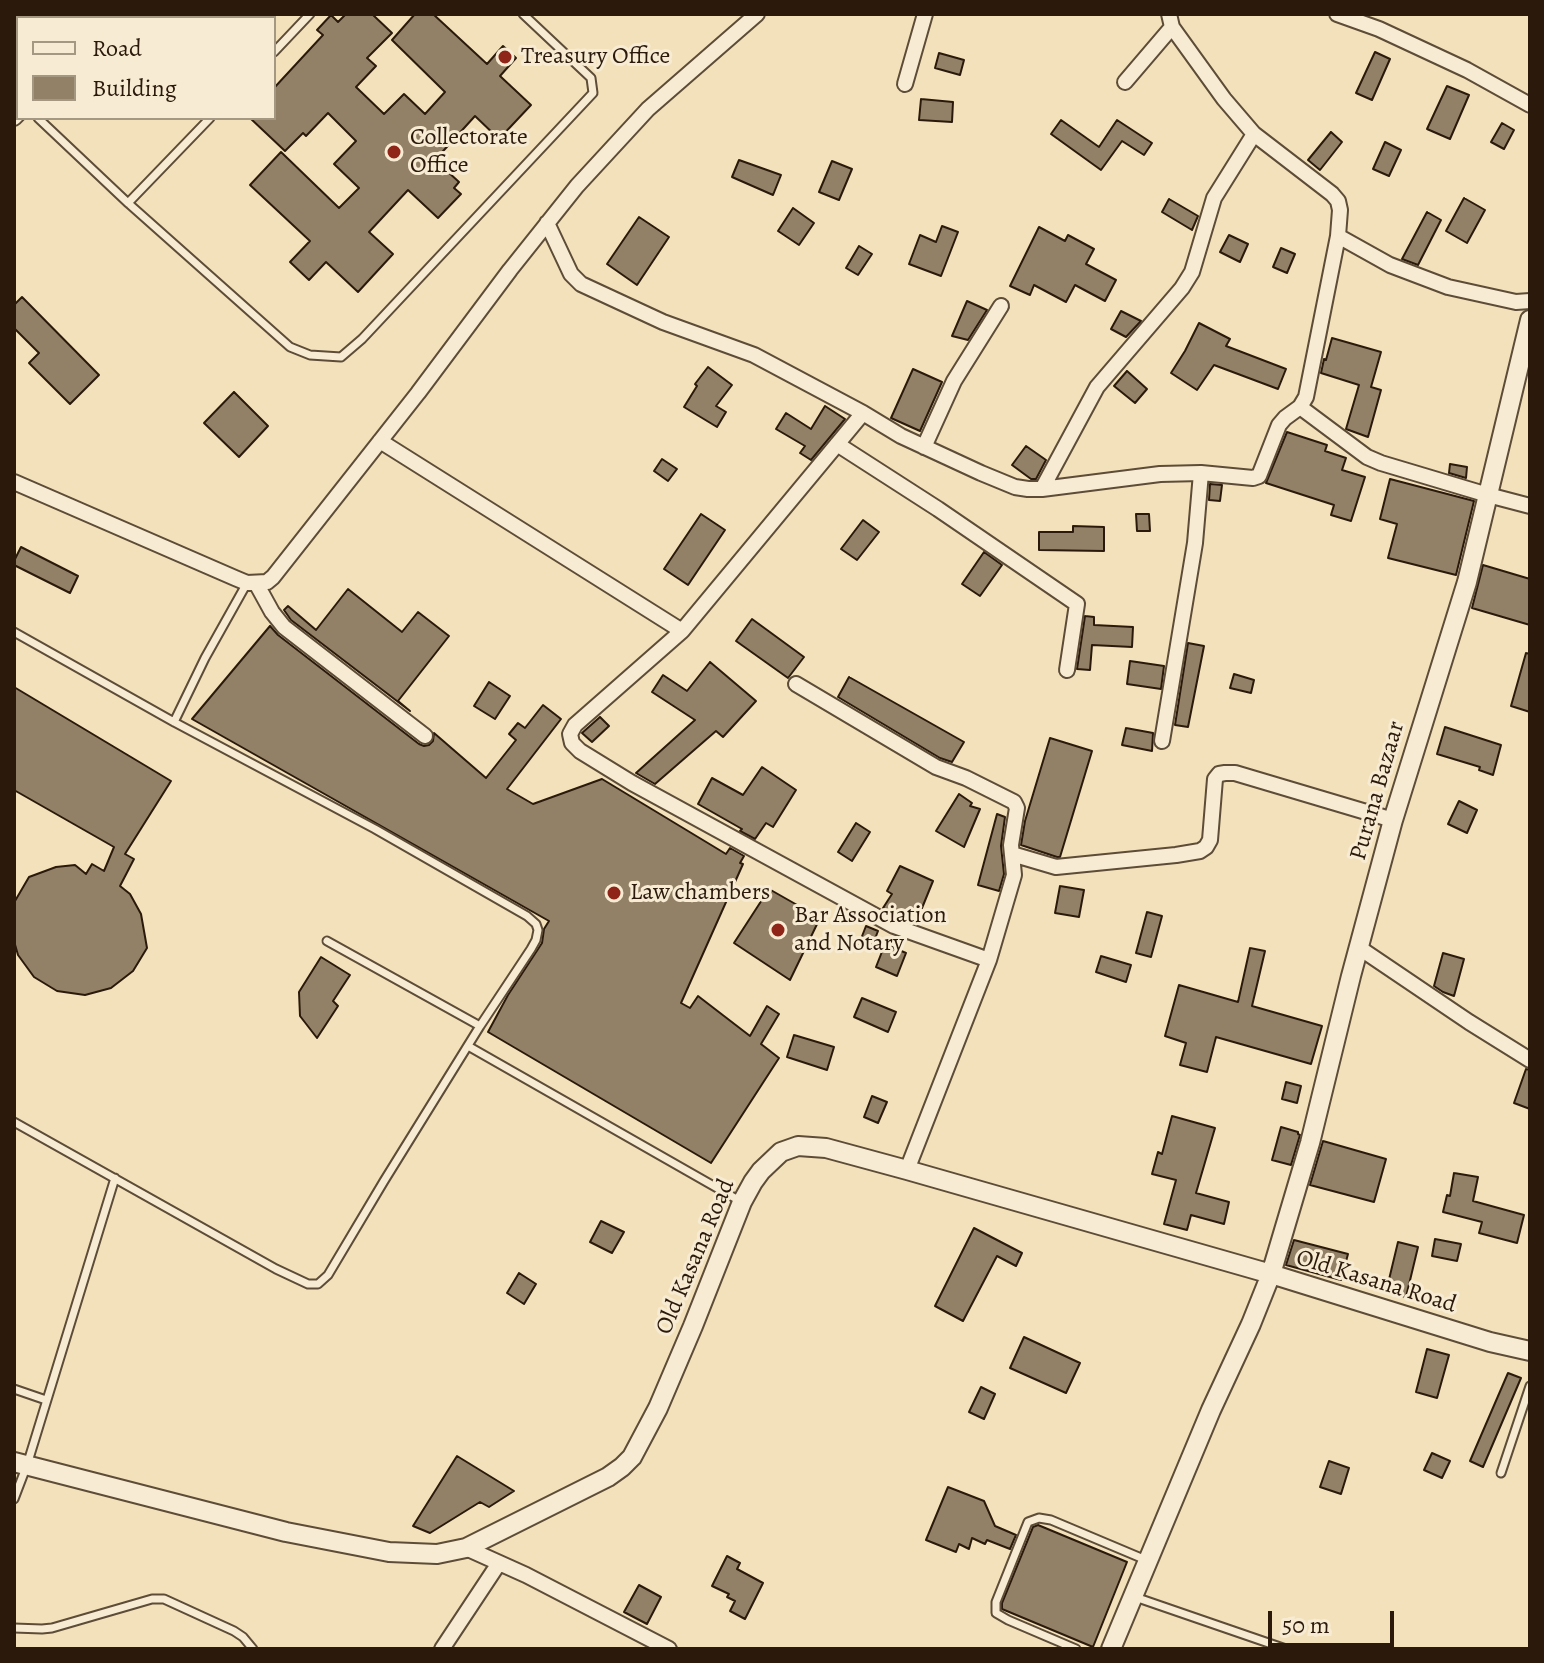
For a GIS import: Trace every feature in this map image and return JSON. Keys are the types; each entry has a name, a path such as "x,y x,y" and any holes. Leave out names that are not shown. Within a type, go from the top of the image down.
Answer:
{"street":[{"path":"14,482 128,533 252,583 267,582 577,186 648,109 757,14"},
{"path":"905,84 925,14"},
{"path":"1337,14 1381,21 1530,105"},
{"path":"547,223 571,274 581,284 663,322 754,355 901,436 1015,487 1042,489 1160,474 1201,473 1253,478 1259,476 1279,425 1300,407 1306,397 1338,236 1338,201 1254,134 1224,99 1171,20 1125,82"},
{"path":"1042,489 1097,387 1182,288 1192,272 1214,198 1254,134"},
{"path":"1338,236 1390,265 1448,287 1516,302 1530,301"},
{"path":"924,447 954,381 1001,306"},
{"name":"Purana Bazaar","path":"1111,1649 1271,1274 1310,1143 1393,820 1467,582 1530,320"},
{"path":"1300,407 1367,457 1530,506"},
{"path":"863,413 682,631 575,725 570,734 572,743 632,783 887,922 989,960"},
{"path":"380,441 682,631"},
{"path":"837,444 1077,604 1067,670"},
{"path":"1162,741 1195,543 1201,473"},
{"path":"252,583 284,627 425,736"},
{"path":"796,684 936,767 1014,802 1017,808 1012,854 1014,875 989,960 907,1170"},
{"path":"1012,854 1056,867 1200,851 1210,840 1215,779 1225,773 1235,773 1393,820"},
{"path":"1358,947 1530,1060"},
{"name":"Old Kasana Road","path":"20,1464 286,1532 389,1552 437,1554 466,1548 608,1477 632,1457 658,1408 742,1202 761,1171 781,1152 798,1146 826,1148 907,1170 1271,1274 1490,1342 1530,1351"},
{"path":"466,1548 669,1649"},
{"path":"442,1649 499,1563"}],"lane":[{"path":"276,50 310,14"},
{"path":"40,120 290,347 310,355 341,357 362,339 593,93 591,78 523,14"},
{"path":"128,203 208,120"},
{"path":"174,722 205,658 252,583"},
{"path":"14,632 375,829 527,916 538,930 531,949 480,1026 328,1275 318,1284 308,1284 276,1269 14,1122"},
{"path":"327,941 480,1026"},
{"path":"468,1046 742,1202"},
{"path":"14,1499 20,1464 46,1400 115,1178"},
{"path":"1501,1473 1530,1386"},
{"path":"14,1389 46,1400"},
{"path":"1076,1649 996,1613 996,1602 1028,1522 1039,1518 1051,1520 1148,1561"},
{"path":"1133,1597 1286,1649"},
{"path":"14,1628 52,1628 152,1599 164,1599 234,1631 253,1649"}],"building":[{"name":"Collectorate Office","path":"346,14 372,14 392,33 367,58 376,66 356,87 384,114 404,94 425,114 445,92 392,40 415,14 433,14 487,64 503,46 516,58 500,76 531,105 499,139 475,116 435,160 459,182 454,188 461,194 438,218 408,190 369,232 393,254 358,292 326,262 309,280 290,262 310,241 250,185 281,152 339,208 359,188 334,164 356,141 328,113 306,136 303,133 285,151 252,120 276,120 276,86 323,35 317,30 331,15 338,22"},
{"path":"1375,52 1390,59 1372,100 1356,93"},
{"path":"939,53 964,60 960,75 935,68"},
{"path":"1447,86 1469,95 1450,139 1427,129"},
{"path":"921,99 953,102 952,122 919,120"},
{"path":"1061,120 1099,147 1117,120 1152,143 1144,155 1122,141 1101,170 1051,134"},
{"path":"1502,123 1514,130 1504,149 1491,142"},
{"path":"1331,132 1342,142 1320,170 1308,160"},
{"path":"1385,142 1401,150 1389,176 1373,169"},
{"path":"739,160 781,175 773,195 732,177"},
{"path":"832,161 852,169 839,200 819,192"},
{"path":"1464,198 1485,210 1467,243 1446,231"},
{"path":"1169,199 1198,216 1192,230 1162,212"},
{"path":"793,208 814,223 799,245 778,231"},
{"path":"1427,212 1441,220 1418,265 1402,259"},
{"path":"639,217 669,237 637,285 607,264"},
{"path":"942,226 958,232 941,276 909,264 920,235 936,242"},
{"path":"1039,227 1065,241 1068,235 1094,249 1086,264 1116,280 1105,301 1075,285 1066,302 1034,285 1030,295 1010,286"},
{"path":"1229,235 1248,244 1240,262 1220,252"},
{"path":"859,246 872,254 858,275 846,268"},
{"path":"1281,248 1295,254 1287,273 1273,267"},
{"path":"22,297 99,375 70,404 29,363 39,353 14,328 14,305"},
{"path":"967,301 987,310 968,340 952,336"},
{"path":"1121,311 1141,321 1126,337 1111,329"},
{"path":"1199,323 1230,339 1226,346 1286,369 1278,389 1214,365 1197,390 1171,373"},
{"path":"1332,338 1381,352 1371,387 1381,390 1368,437 1346,429 1359,385 1321,373"},
{"path":"708,367 732,385 716,406 726,412 717,427 684,407 697,386 695,384"},
{"path":"913,369 942,382 920,431 891,418"},
{"path":"1127,371 1147,389 1135,403 1114,386"},
{"path":"234,392 268,426 239,457 204,423"},
{"path":"825,406 845,419 811,460 800,453 805,446 776,429 786,413 811,429"},
{"path":"1287,432 1327,445 1325,451 1346,458 1342,470 1365,477 1351,521 1331,515 1334,505 1266,483"},
{"path":"1026,446 1046,460 1036,479 1031,479 1012,465"},
{"path":"662,459 677,469 668,481 654,471"},
{"path":"1450,464 1467,467 1466,478 1449,473"},
{"path":"1390,479 1474,501 1456,575 1388,558 1397,524 1380,519"},
{"path":"1210,484 1222,485 1220,501 1209,500"},
{"path":"701,514 725,530 688,585 664,569"},
{"path":"1136,514 1149,514 1150,531 1137,531"},
{"path":"863,520 879,532 857,560 841,549"},
{"path":"1073,526 1104,527 1104,551 1039,550 1039,532 1073,532"},
{"path":"21,547 78,576 70,593 14,565"},
{"path":"984,552 1002,565 980,596 962,584"},
{"path":"1483,565 1530,579 1530,625 1472,608"},
{"path":"348,589 402,632 418,612 449,636 398,701 410,711 291,620 284,610 288,606 316,630"},
{"path":"1085,616 1094,617 1094,625 1133,627 1132,647 1092,645 1090,670 1077,669"},
{"path":"752,619 804,657 788,678 736,641"},
{"name":"Law chambers","path":"270,626 419,744 429,745 434,733 486,778 516,740 509,734 518,723 525,728 543,705 561,719 507,789 533,804 602,779 726,854 730,848 744,856 681,1003 690,1008 698,996 750,1036 767,1006 779,1014 761,1044 779,1058 711,1163 488,1032 542,943 549,921 192,719"},
{"path":"1188,643 1204,646 1188,727 1175,725"},
{"path":"1526,653 1530,654 1530,712 1511,706"},
{"path":"1130,661 1164,666 1161,689 1127,684"},
{"path":"710,662 756,701 723,737 716,731 655,784 636,773 695,720 652,692 663,675 687,691"},
{"path":"1234,674 1254,680 1251,693 1230,688"},
{"path":"849,677 964,742 952,762 940,758 838,697"},
{"path":"489,682 510,696 495,719 474,706"},
{"path":"14,687 171,781 125,854 134,859 120,886 130,894 141,914 147,948 133,971 111,988 85,995 57,991 34,977 18,955 14,941 15,901 29,877 56,867 75,865 86,874 92,864 104,871 114,847 14,790"},
{"path":"600,717 609,726 592,742 582,733"},
{"path":"1445,727 1501,745 1493,775 1479,770 1480,767 1437,754"},
{"path":"1126,728 1153,733 1152,751 1122,745"},
{"path":"1050,738 1092,751 1060,857 1021,845 1025,821"},
{"path":"762,767 796,790 773,827 766,823 755,839 698,804 712,778 743,795"},
{"path":"959,794 972,803 970,806 980,809 964,847 936,831"},
{"path":"1459,801 1477,810 1467,833 1448,824"},
{"path":"997,814 1005,817 1001,846 1004,874 999,891 978,885"},
{"path":"856,823 870,832 852,861 838,852"},
{"path":"900,866 933,881 922,908 919,906 908,920 883,908 892,894 887,891"},
{"path":"1060,886 1084,890 1079,917 1055,913"},
{"name":"Bar Association and Notary","path":"769,889 820,918 790,980 734,943"},
{"path":"1147,912 1162,916 1151,957 1136,953"},
{"path":"866,926 878,931 871,949 859,944"},
{"path":"885,944 906,953 897,976 876,967"},
{"path":"1250,948 1265,951 1252,1006 1322,1026 1311,1064 1216,1037 1207,1072 1180,1065 1186,1043 1165,1036 1179,985 1238,1002"},
{"path":"1443,953 1464,959 1454,996 1434,986"},
{"path":"1101,956 1131,965 1126,982 1096,972"},
{"path":"321,957 350,975 333,1001 338,1006 317,1038 300,1016 299,992"},
{"path":"862,998 896,1012 888,1032 854,1017"},
{"path":"794,1035 834,1047 827,1070 787,1057"},
{"path":"1526,1069 1530,1070 1530,1109 1514,1103"},
{"path":"1286,1082 1301,1086 1297,1103 1282,1099"},
{"path":"872,1096 887,1102 878,1123 864,1117"},
{"path":"1172,1116 1215,1128 1196,1193 1229,1202 1224,1224 1191,1215 1187,1230 1164,1224 1176,1180 1152,1174 1158,1152 1162,1154"},
{"path":"1281,1127 1300,1135 1291,1165 1272,1160"},
{"path":"1323,1141 1386,1159 1374,1202 1310,1185"},
{"path":"1454,1173 1478,1177 1473,1201 1524,1215 1517,1243 1479,1233 1482,1222 1443,1212"},
{"path":"601,1221 624,1232 612,1253 590,1242"},
{"path":"974,1228 1022,1253 1016,1266 997,1256 963,1321 935,1306"},
{"path":"1435,1239 1461,1244 1457,1261 1432,1256"},
{"path":"1294,1240 1348,1254 1341,1280 1286,1265"},
{"path":"1398,1242 1418,1247 1406,1297 1386,1292"},
{"path":"519,1273 536,1284 524,1304 507,1293"},
{"path":"1024,1337 1080,1363 1066,1393 1010,1368"},
{"path":"1427,1349 1449,1355 1437,1398 1416,1392"},
{"path":"1508,1373 1521,1378 1483,1467 1470,1461"},
{"path":"981,1387 995,1394 984,1419 969,1412"},
{"path":"1432,1453 1450,1461 1442,1478 1424,1470"},
{"path":"457,1456 514,1491 489,1507 480,1502 430,1533 413,1526"},
{"path":"1329,1461 1349,1468 1341,1494 1320,1487"},
{"path":"948,1487 984,1501 995,1526 1016,1535 1010,1549 972,1538 969,1549 959,1544 956,1552 926,1540"},
{"path":"1038,1525 1127,1562 1093,1647 1002,1609 1033,1527"},
{"path":"727,1556 740,1563 737,1569 763,1583 745,1619 730,1611 735,1601 727,1597 729,1594 712,1586"},
{"path":"639,1585 661,1597 647,1624 624,1612"}],"place":[{"name":"Treasury Office","path":"505,57"},
{"name":"Collectorate Office","path":"394,152"},
{"name":"Law chambers","path":"614,893"},
{"name":"Bar Association and Notary","path":"778,930"}]}
